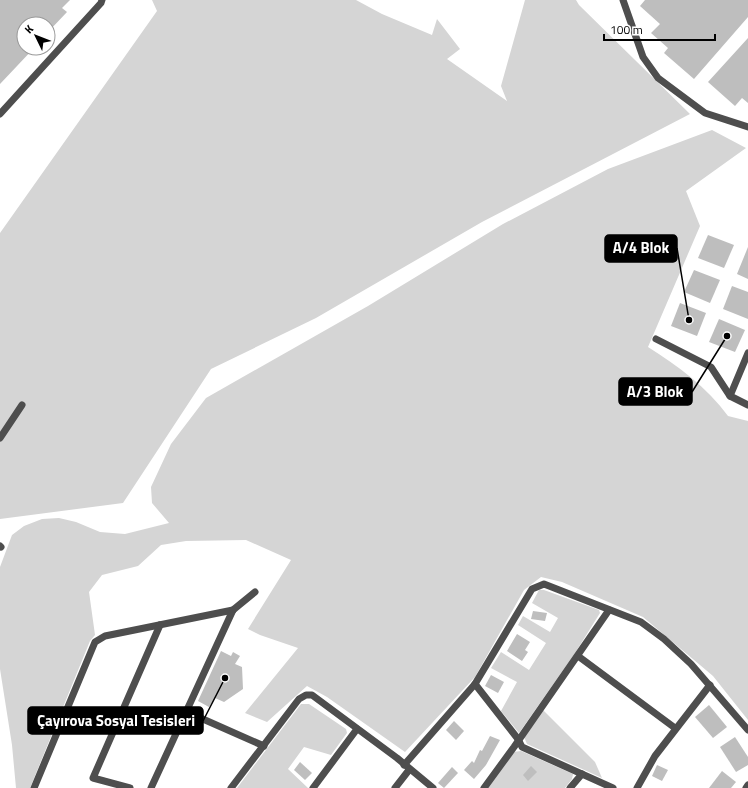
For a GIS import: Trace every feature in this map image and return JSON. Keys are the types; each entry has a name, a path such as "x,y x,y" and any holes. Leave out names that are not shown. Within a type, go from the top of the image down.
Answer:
{"street":[{"path":"0,114 102,3 102,0"},
{"path":"623,0 643,57 658,78 705,113 748,127"},
{"path":"656,339 711,368 730,396 748,405"},
{"path":"730,396 748,354"},
{"path":"0,438 22,405"},
{"path":"395,788 406,768 475,684 532,589 544,584 641,622 664,639 691,664 748,730"},
{"path":"151,788 233,610 255,592"},
{"path":"34,788 95,642 105,636 233,610"},
{"path":"484,788 609,610"},
{"path":"130,788 94,778 160,625"},
{"path":"578,656 675,728"},
{"path":"475,684 518,739 522,747 613,788"},
{"path":"637,788 655,756 675,728 710,685"},
{"path":"231,788 299,699 306,695 312,695 357,728 433,788"},
{"path":"187,712 264,746"},
{"path":"313,788 357,728"},
{"path":"570,788 582,774"}],"shaded area":[{"path":"152,0 356,0 382,14 432,35 437,19 460,49 447,59 507,101 501,86 525,0 576,0 579,5 690,114 482,222 316,318 211,369 123,503 0,519 0,233 157,11"},
{"path":"712,130 746,148 686,191 700,226 648,347 701,386 720,405 728,416 748,421 748,720 713,676 643,617 562,582 541,577 524,590 475,677 405,752 327,697 307,686 267,722 245,713 298,648 260,635 248,629 291,560 246,540 186,541 161,545 138,566 102,575 89,592 95,635 90,641 30,788 16,788 12,745 0,669 0,567 12,535 24,526 42,519 59,518 76,522 100,532 125,534 169,523 152,503 151,487 171,444 206,398 368,306 503,224 608,169"},
{"path":"539,590 544,590 599,610 600,613 575,653 519,733 501,711 517,682 491,668 501,652 529,670 546,643 518,625 523,616 550,632 558,618 532,603"},
{"path":"301,704 309,704 346,729 347,733 331,755 304,747 288,769 308,788 237,788"},
{"path":"543,710 595,762 602,778 527,744 524,737"},
{"path":"521,751 573,774 572,779 565,788 487,788 513,752"}],"building":[{"path":"0,0 70,0 62,8 67,12 56,24 56,16 16,16 16,56 26,56 0,84"},
{"path":"645,0 748,0 748,17 694,79 664,53 668,48 651,33 660,24 640,6"},
{"path":"748,38 748,103 742,98 735,106 708,82"},
{"path":"708,235 734,245 724,268 698,258"},
{"path":"748,247 748,279 737,274"},
{"path":"694,270 720,280 710,303 684,292"},
{"path":"732,286 748,292 748,319 723,309"},
{"path":"680,303 706,313 697,336 671,326"},
{"path":"719,319 745,330 735,352 709,342"},
{"path":"533,611 547,613 545,621 531,619"},
{"path":"517,634 530,642 525,650 528,652 522,661 507,651"},
{"path":"221,651 231,656 233,652 240,656 235,664 242,667 243,689 224,702 215,698 209,707 198,701"},
{"path":"491,675 504,682 498,693 485,686"},
{"path":"709,705 727,727 713,738 695,717"},
{"path":"454,721 464,731 456,740 446,730"},
{"path":"490,736 500,740 486,765 474,779 464,770 472,761 474,763 480,750 482,751"},
{"path":"735,737 748,757 748,765 736,772 720,747"},
{"path":"300,762 312,773 305,780 294,770"},
{"path":"657,765 668,770 662,781 652,776"},
{"path":"531,766 537,772 528,781 523,775"},
{"path":"452,767 458,773 444,788 438,783"},
{"path":"722,771 736,782 731,788 709,788"}],"place":[{"name":"A/4 Blok","path":"689,320"},
{"name":"A/3 Blok","path":"727,336"},
{"name":"Çayırova Sosyal Tesisleri","path":"225,678"}]}
